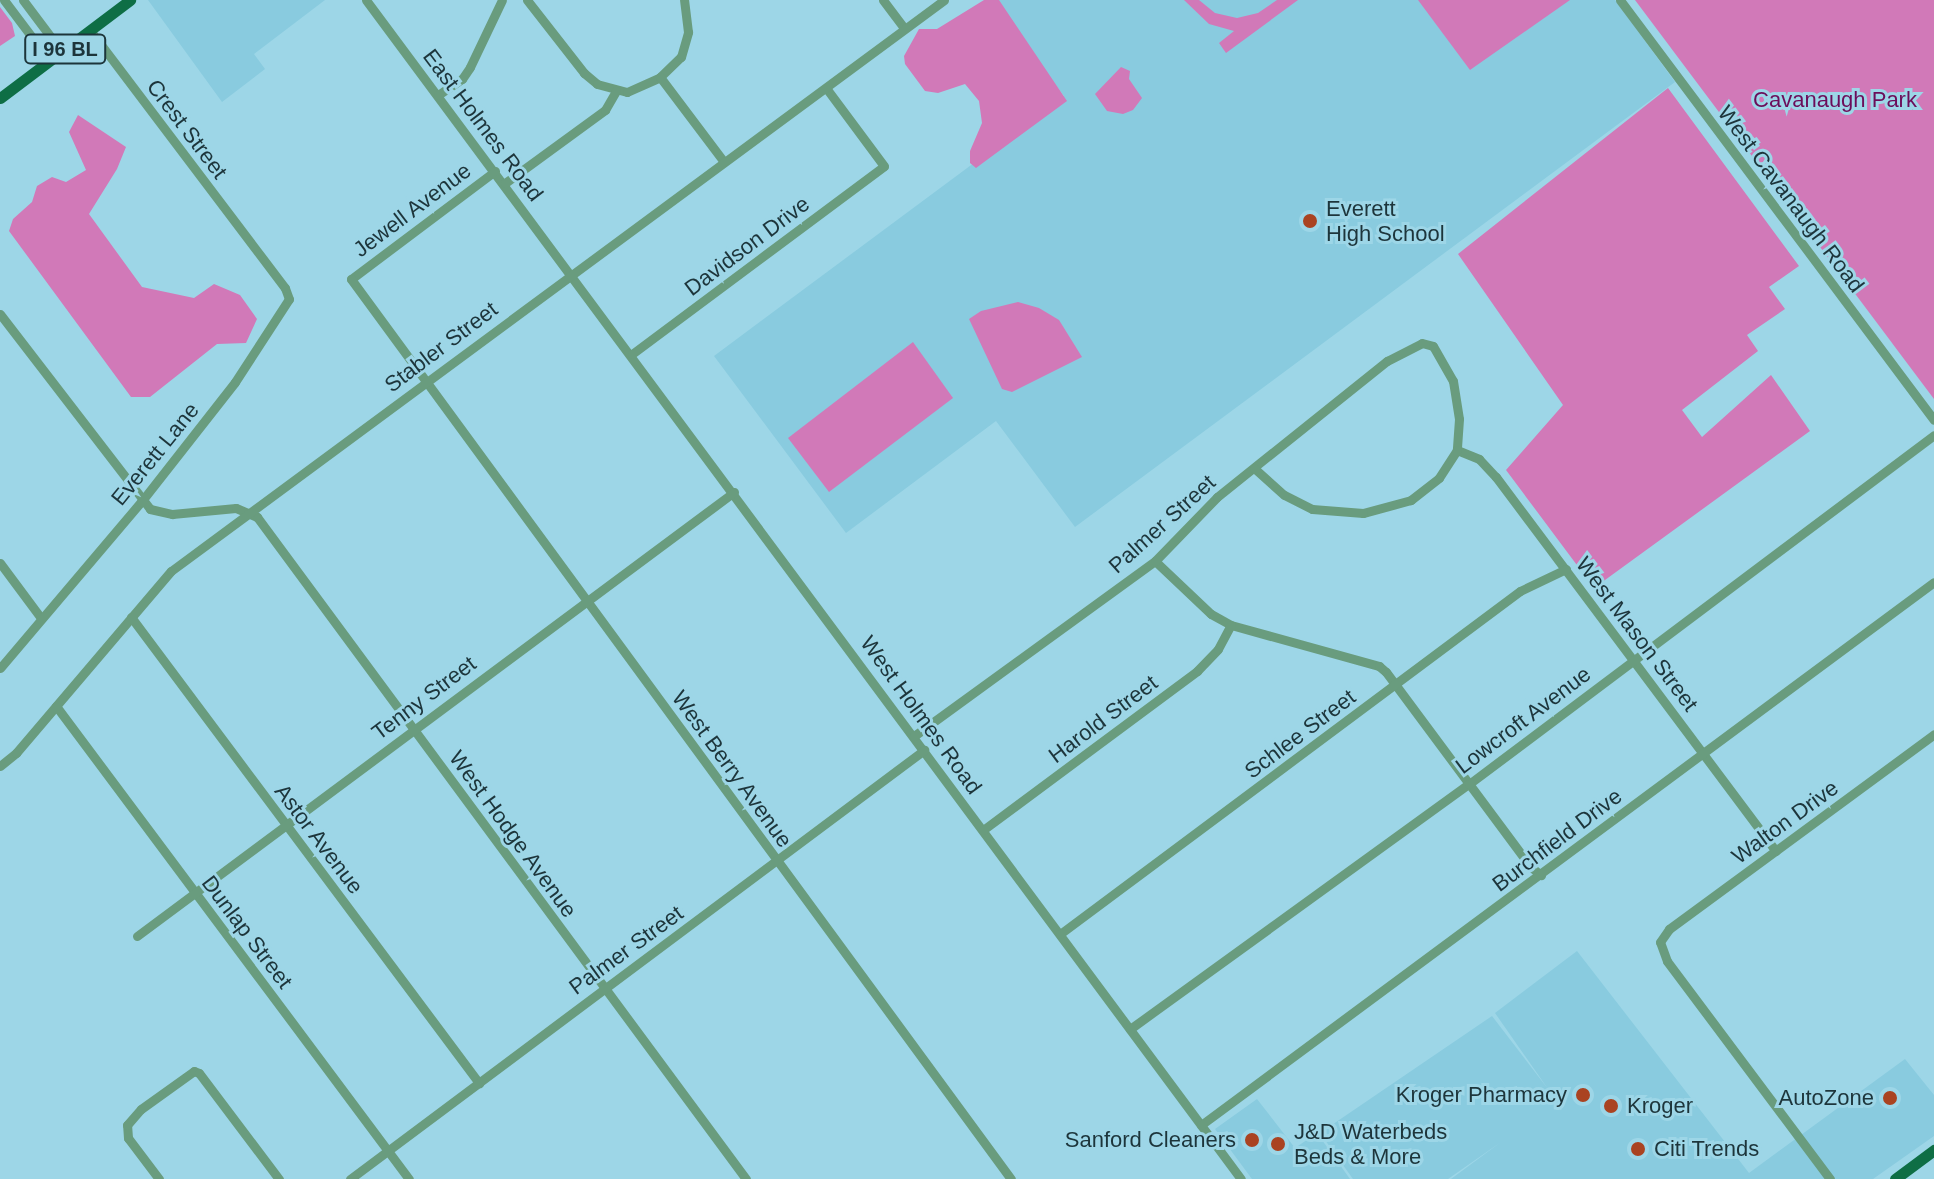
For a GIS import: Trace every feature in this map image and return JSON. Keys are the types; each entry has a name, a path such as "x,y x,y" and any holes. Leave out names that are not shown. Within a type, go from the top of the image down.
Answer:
{"main road":[{"name":"I 96 BL","path":"0,98 130,0"},
{"path":"1895,1179 1934,1150"}],"street":[{"path":"4,0 50,61"},
{"path":"23,0 62,52"},
{"name":"East Holmes Road","path":"366,0 571,273"},
{"path":"438,95 462,79 502,0"},
{"path":"527,0 584,73 597,84 616,91 641,87 660,77 681,57 688,10 684,0"},
{"path":"883,0 904,28"},
{"name":"Stabler Street","path":"0,766 16,753 171,571 944,0"},
{"name":"West Cavanaugh Road","path":"1620,0 1934,420"},
{"name":"Crest Street","path":"90,30 256,250"},
{"path":"660,77 724,162"},
{"name":"Davidson Drive","path":"632,354 884,166 826,88"},
{"name":"Jewell Avenue","path":"505,183 605,110 616,91"},
{"name":"Jewell Avenue","path":"351,279 495,171"},
{"name":"Everett Lane","path":"0,668 141,502 235,382 285,308 287,292 256,250"},
{"name":"West Holmes Road","path":"571,273 1241,1179"},
{"name":"West Berry Avenue","path":"351,279 1011,1179"},
{"path":"0,314 141,502 159,514 236,508 251,511"},
{"name":"Palmer Street","path":"914,736 1155,561 1217,497 1387,361 1422,343 1433,346 1453,381 1457,399 1457,450"},
{"name":"Lowcroft Avenue","path":"1130,1029 1469,784 1934,435"},
{"path":"1254,468 1284,495 1312,509 1363,513 1411,500 1439,478 1457,450"},
{"name":"West Mason Street","path":"1457,450 1479,459 1496,477 1776,851"},
{"name":"Tenny Street","path":"137,936 734,492"},
{"name":"West Hodge Avenue","path":"251,511 746,1179"},
{"path":"1155,561 1211,614 1231,625 1379,666 1541,875"},
{"path":"0,563 41,618"},
{"name":"Schlee Street","path":"1060,934 1520,591 1566,569"},
{"name":"Burchfield Drive","path":"1201,1125 1934,582"},
{"name":"Astor Avenue","path":"131,617 479,1083"},
{"name":"Harold Street","path":"983,830 1197,671 1218,649 1231,625"},
{"name":"Dunlap Street","path":"56,706 409,1179"},
{"name":"Walton Drive","path":"1830,1179 1667,961 1660,942 1669,929 1934,734"},
{"name":"Palmer Street","path":"350,1179 924,750"},
{"path":"159,1179 126,1132 141,1109 194,1071 199,1073 279,1179"}],"shaded area":[{"path":"148,0 325,0 254,54 265,69 222,102"},
{"path":"993,0 1615,0 1675,82 1075,527 996,421 846,533 714,356 1064,96"},
{"path":"1577,951 1749,1173 1905,1059 1934,1095 1934,1136 1873,1179 1451,1179 1501,1142 1448,1179 1353,1179 1320,1133 1492,1016 1548,1089 1495,1013"},
{"path":"1257,1099 1295,1148 1317,1133 1350,1179 1252,1179 1215,1129"}],"green space":[{"path":"984,0 999,0 1067,101 976,168 970,163 970,151 982,123 979,101 965,84 938,93 925,91 905,64 904,56 919,29 937,29"},
{"path":"1184,0 1199,0 1215,13 1237,18 1258,13 1277,0 1298,0 1226,53 1219,43 1234,31 1209,24"},
{"path":"1418,0 1570,0 1470,70"},
{"name":"Cavanaugh Park","path":"1635,0 1934,0 1934,399"},
{"path":"0,7 12,23 15,36 0,46"},
{"path":"1121,67 1130,71 1129,79 1142,98 1133,110 1123,114 1107,111 1095,94"},
{"path":"1668,88 1799,266 1769,287 1785,309 1747,335 1758,351 1682,410 1702,437 1771,375 1810,431 1594,588 1506,470 1563,405 1458,254"},
{"path":"78,115 126,147 117,169 89,214 142,287 194,298 214,284 240,295 257,319 246,343 217,344 150,397 131,397 9,231 13,219 32,202 37,186 52,177 66,182 86,170 69,132"},
{"path":"1018,302 1039,308 1059,320 1082,357 1012,392 1002,389 969,319 981,311"},
{"path":"913,342 953,398 829,492 788,438"}],"place":[{"name":"Everett High School","path":"1310,221"},
{"name":"Kroger Pharmacy","path":"1583,1095"},
{"name":"AutoZone","path":"1890,1098"},
{"name":"Kroger","path":"1611,1106"},
{"name":"Sanford Cleaners","path":"1252,1140"},
{"name":"J&D Waterbeds Beds & More","path":"1278,1144"},
{"name":"Citi Trends","path":"1638,1149"}]}
